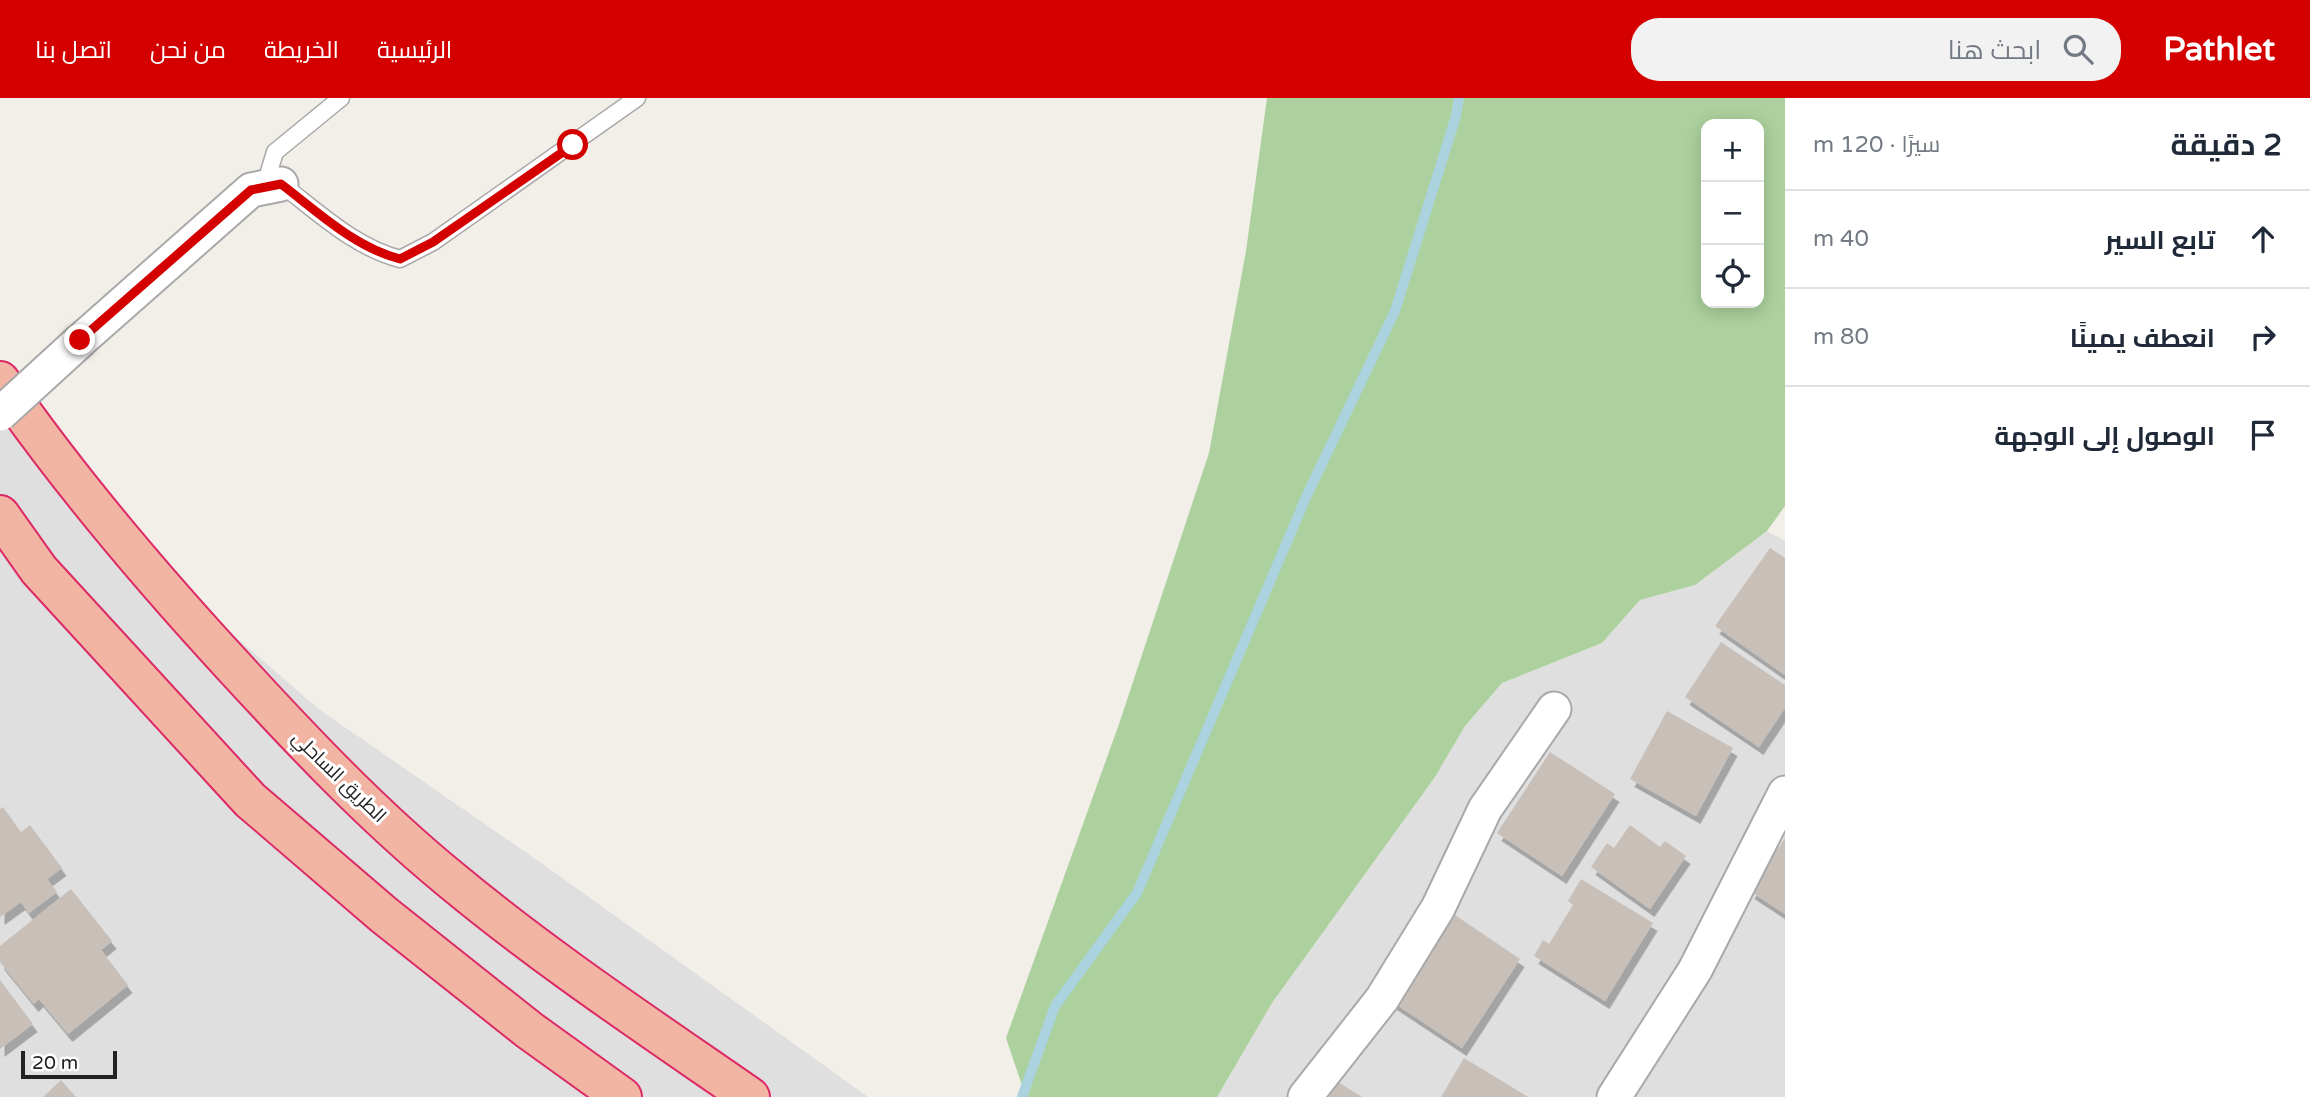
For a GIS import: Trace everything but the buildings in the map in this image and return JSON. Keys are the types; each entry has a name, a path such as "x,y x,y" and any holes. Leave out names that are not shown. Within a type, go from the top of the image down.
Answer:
{"highway":[{"name":"الطريق الساحلي","path":"0,381 93,504 188,617 362,801 450,879 584,982 750,1097"},
{"path":"0,515 39,570 250,800 384,915 529,1030 622,1097"}],"street":[{"path":"0,414 251,190 273,184"},
{"path":"1305,1097 1382,999 1438,908 1485,809 1554,709"},
{"path":"1615,1097 1695,970 1785,793"}],"lane":[{"path":"341,98 275,152 273,184 378,253 400,259 433,242 637,98"}],"shaded area":[{"path":"0,410 150,563 320,710 547,867 868,1097 0,1097"},
{"path":"1767,531 1785,541 1785,1097 1217,1097 1272,1003 1435,777 1465,726 1502,683 1602,643 1640,600 1695,585"}],"green space":[{"path":"1267,98 1785,98 1785,506 1767,531 1695,585 1640,600 1602,643 1502,683 1465,726 1435,777 1272,1003 1217,1097 1026,1097 1006,1038 1119,724 1209,453 1246,251"}],"waterway":[{"path":"1022,1097 1055,1006 1137,893 1307,495 1395,311 1456,116 1459,98"}],"route":[{"path":"80,340 251,190 265,185 281,184 344,232 378,253 400,259 433,242 573,145"}]}
